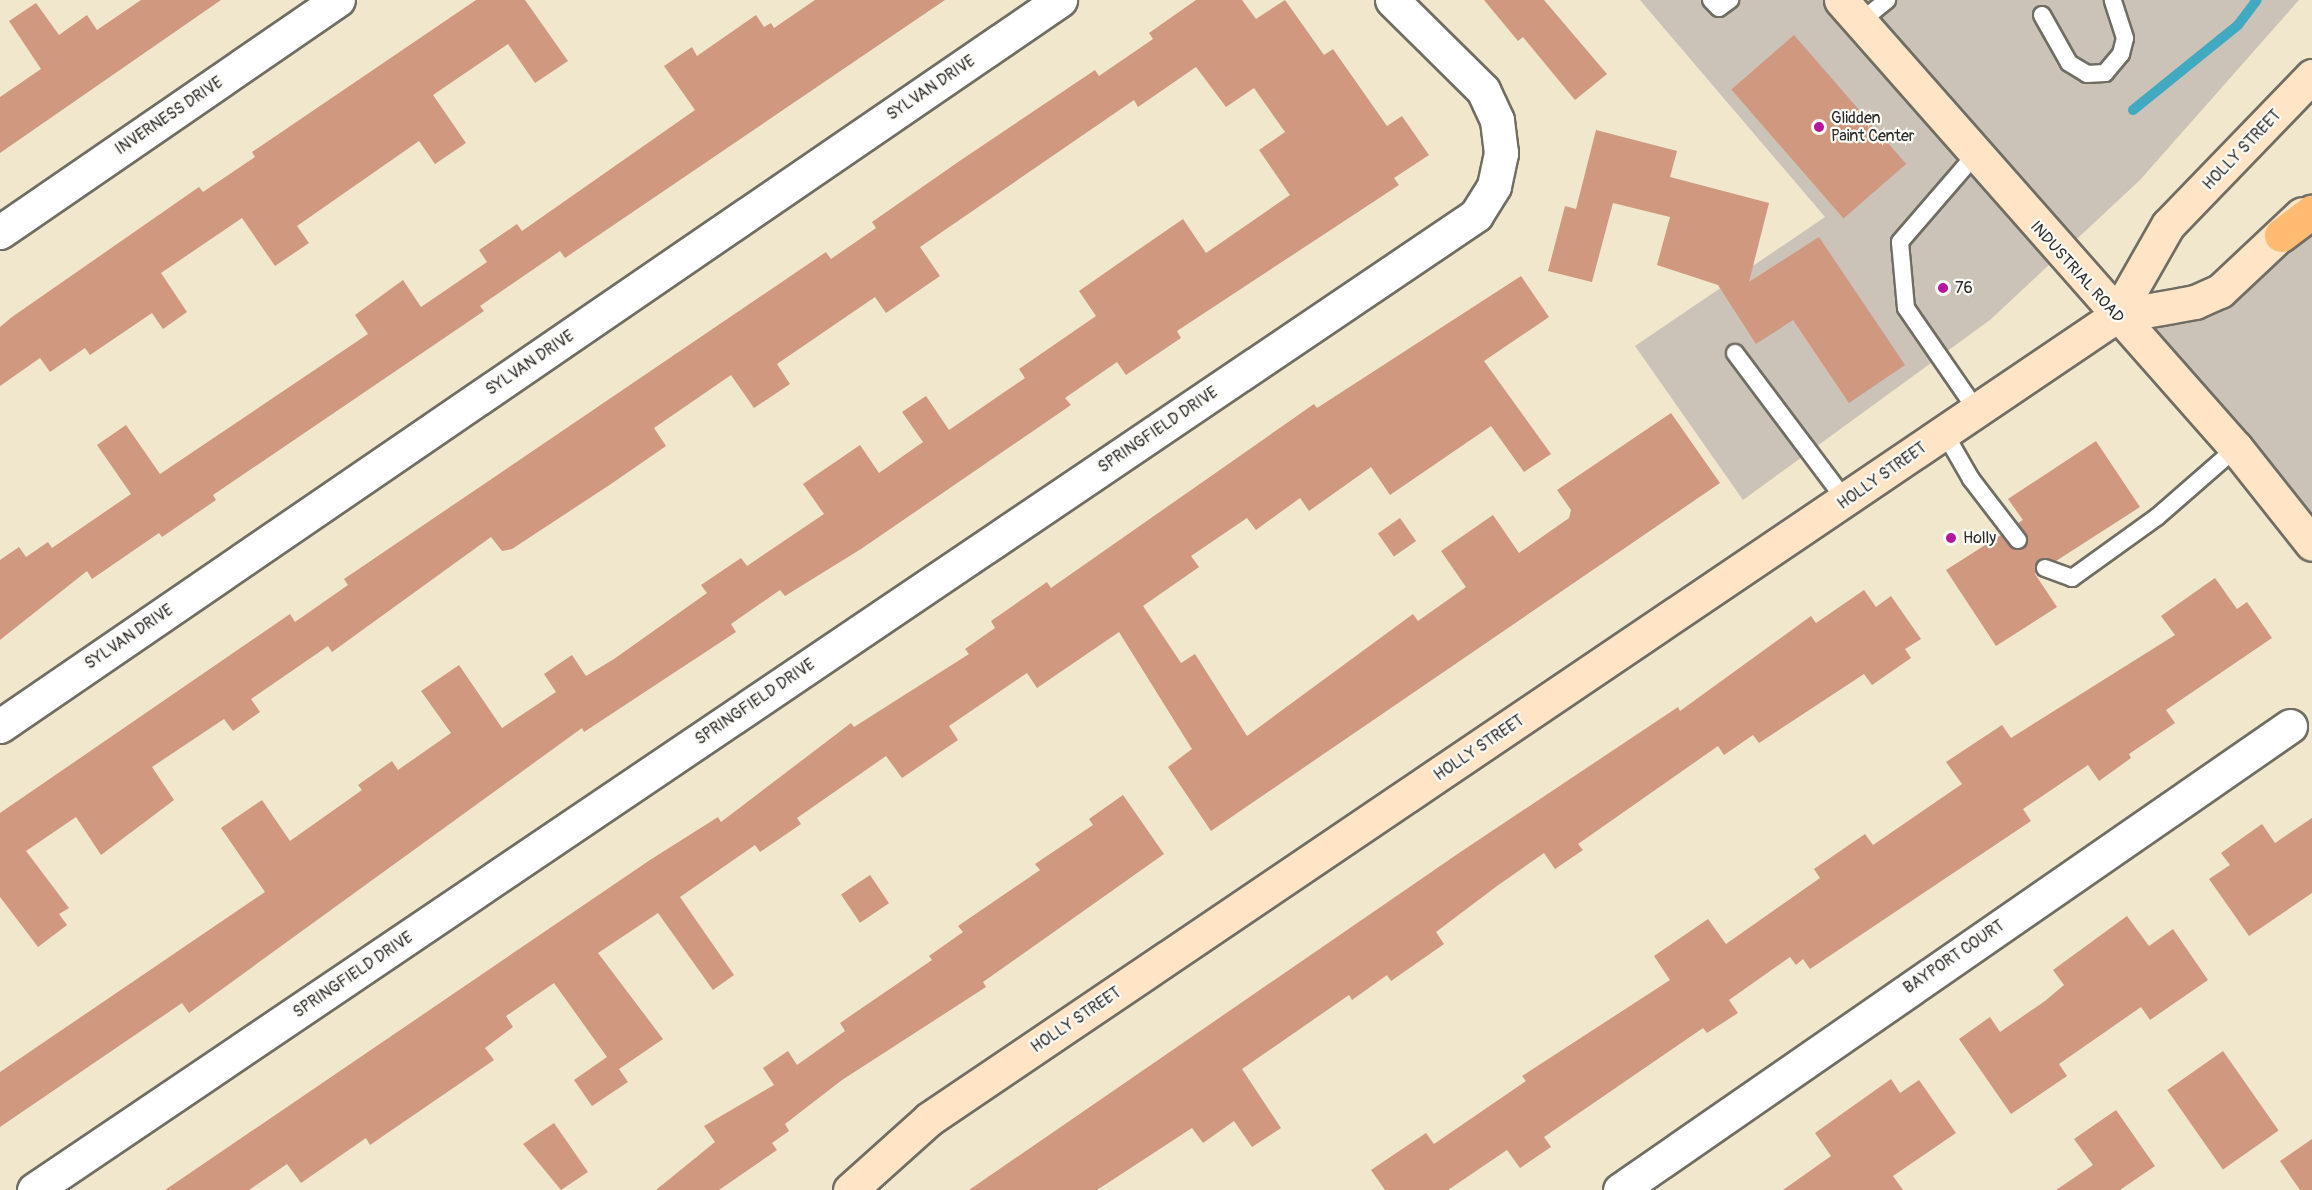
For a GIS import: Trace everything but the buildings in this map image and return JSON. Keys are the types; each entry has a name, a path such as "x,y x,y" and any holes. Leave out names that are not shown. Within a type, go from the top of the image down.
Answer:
{"highway":[{"path":"2281,235 2312,212"}],"main road":[{"name":"INDUSTRIAL ROAD","path":"1851,11 2116,316 2236,448 2312,544"},
{"name":"HOLLY STREET","path":"2116,316 2168,225 2312,76"},
{"name":"HOLLY STREET","path":"850,1190 929,1119 1846,501 2116,316 2195,302 2220,291 2312,203"}],"street":[{"name":"INVERNESS DRIVE","path":"0,232 338,0"},
{"name":"SYLVAN DRIVE","path":"0,726 1060,0"},
{"name":"SPRINGFIELD DRIVE","path":"34,1190 1476,214 1494,186 1501,153 1497,120 1483,90 1392,0"},
{"name":"BAYPORT COURT","path":"1620,1190 2290,726"}],"lane":[{"path":"1712,0 1719,8 1730,0"},
{"path":"1851,11 1887,0"},
{"path":"2042,15 2069,63 2087,74 2104,72 2121,54 2125,38 2113,0"},
{"path":"1975,155 1899,242 1906,308 1977,411"},
{"path":"1735,353 1846,501"},
{"path":"1944,432 1971,479 2018,540"},
{"path":"2045,568 2072,578 2157,517 2236,448"}],"shaded area":[{"path":"1640,0 2299,0 2140,180 1990,320 1743,500 1635,346 1825,217"},
{"path":"2312,212 2312,544 2116,316 2195,302"}],"waterway":[{"path":"2133,110 2238,25 2257,0"}],"place":[{"name":"Glidden Paint Center","path":"1819,127"},
{"name":"76","path":"1943,288"},
{"name":"Holly","path":"1951,538"}]}
